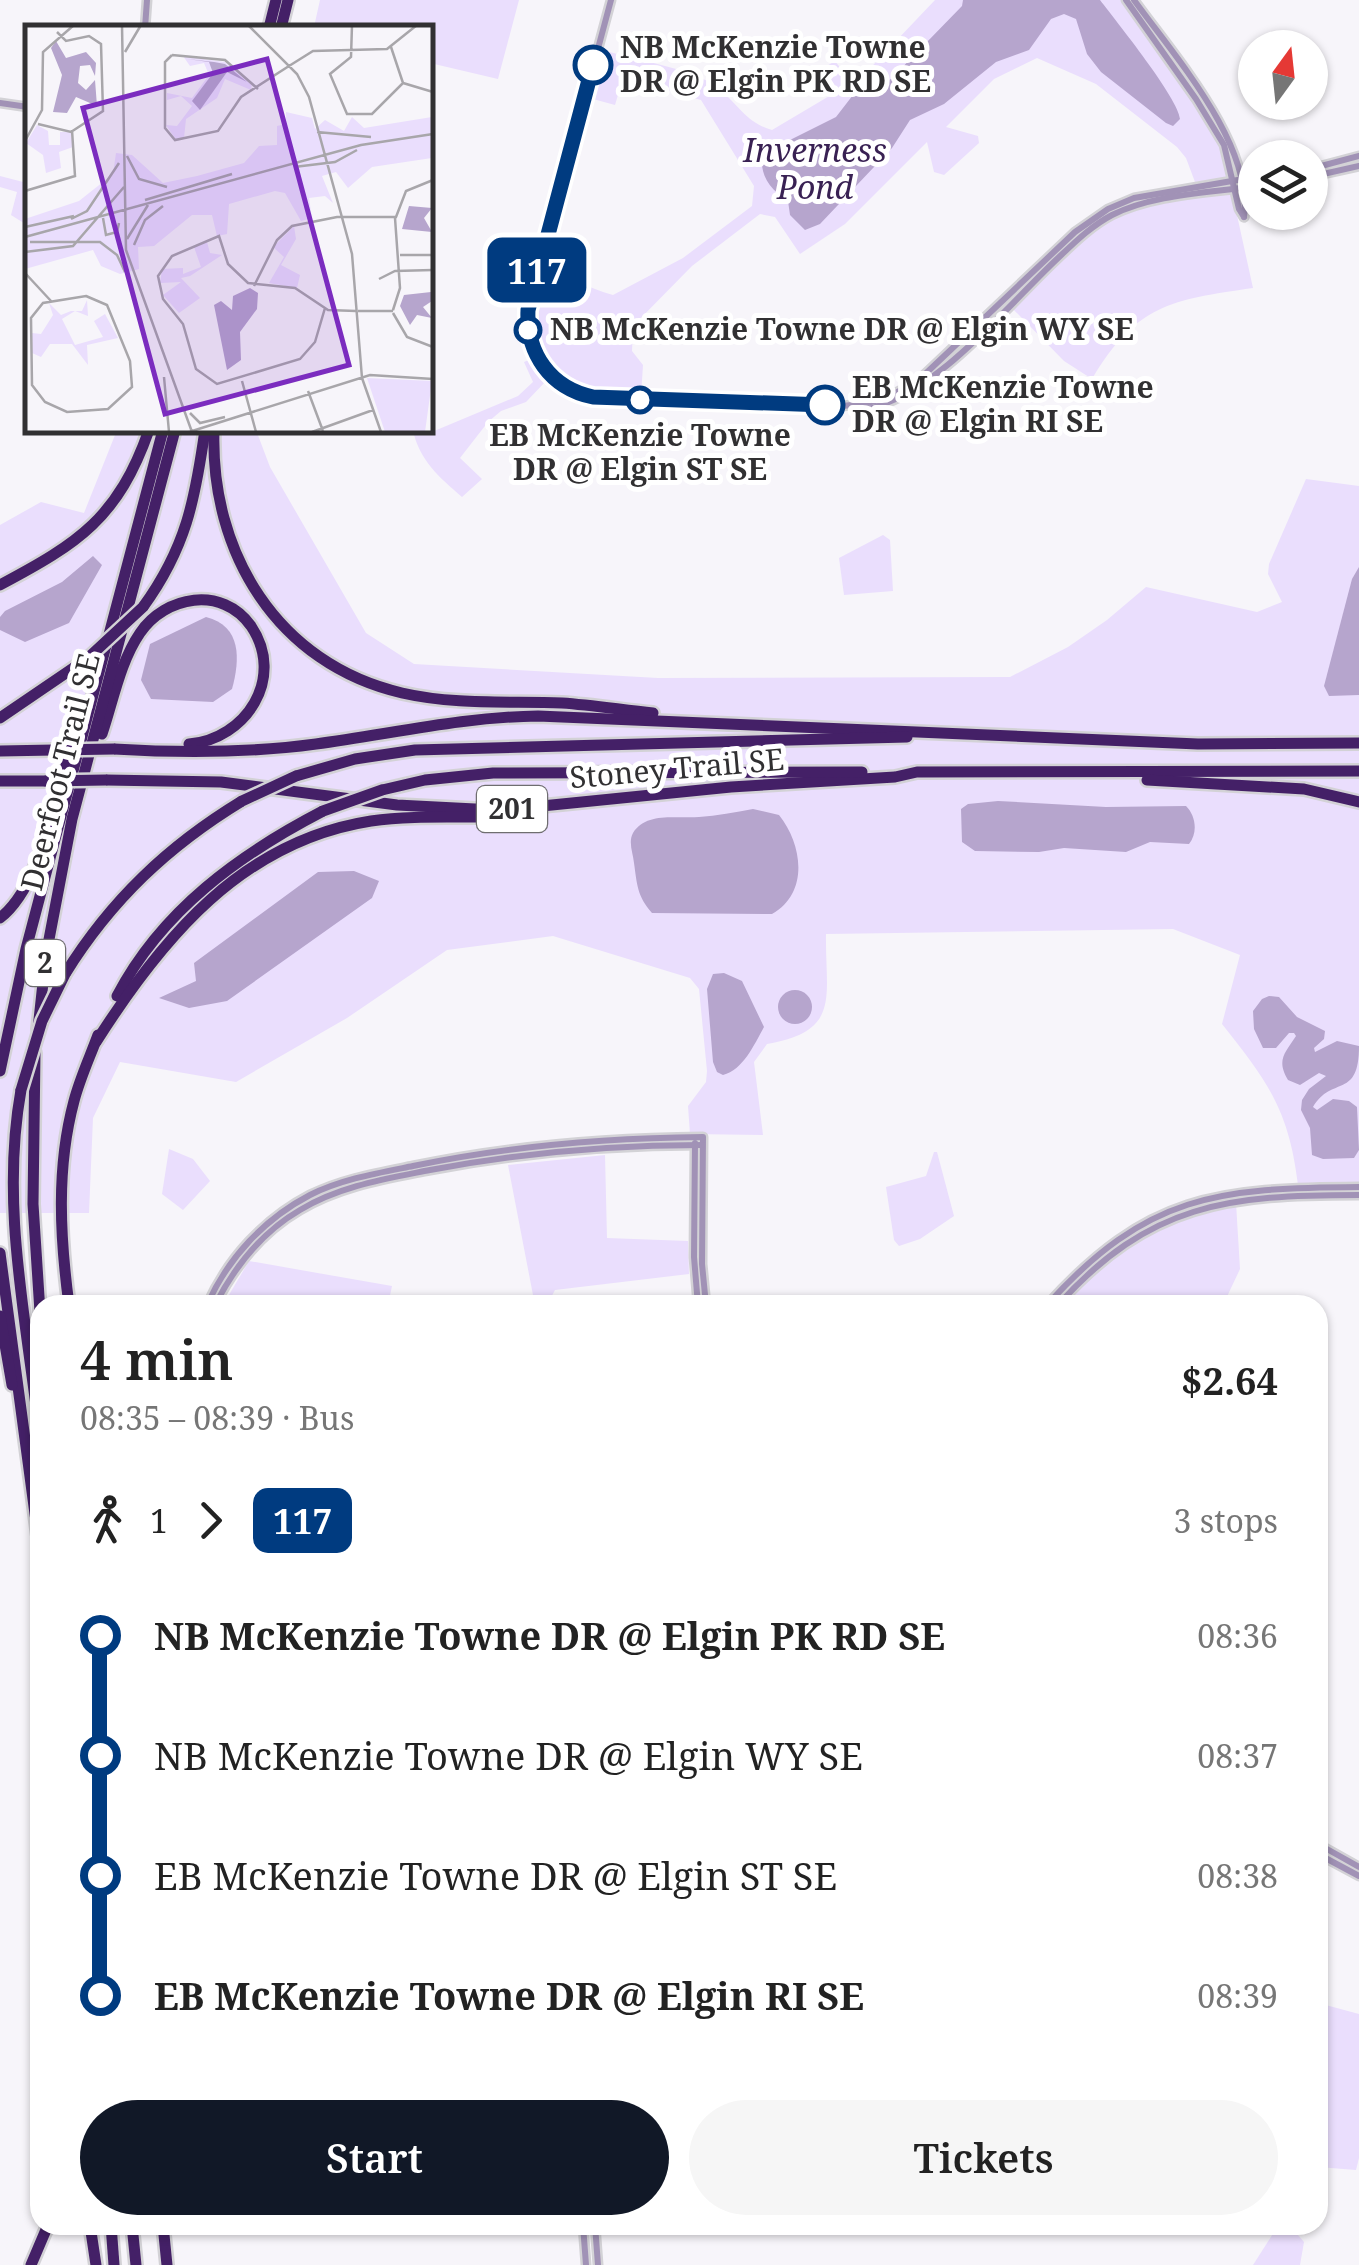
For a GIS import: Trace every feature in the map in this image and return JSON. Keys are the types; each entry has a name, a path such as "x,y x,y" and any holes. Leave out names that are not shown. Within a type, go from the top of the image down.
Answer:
{"highway":[{"path":"267,0 274,25"},
{"path":"274,25 276,0"},
{"path":"275,25 288,0"},
{"path":"0,585 67,547 101,518 127,482 148,432"},
{"name":"Deerfoot Trail SE","path":"0,1072 26,949 162,432"},
{"name":"Deerfoot Trail SE","path":"39,1295 32,1154 39,1014 58,882 174,432"},
{"path":"0,718 88,658 143,606 186,534 205,432"},
{"path":"214,432 216,494 243,572 270,610 298,638 356,677 429,698 564,704 752,723"},
{"path":"85,770 99,742 129,654 152,620 170,605 193,599 224,606 243,618 260,648 264,670 259,694 241,722 226,734 204,742 116,749"},
{"path":"0,918 28,884 68,759 90,706"},
{"name":"Stoney Trail SE","path":"0,750 282,747 502,716 752,723 1198,744 1359,743"},
{"path":"30,1355 10,1189 11,1155 21,1090 42,1021 91,932 138,878 191,834 242,801 296,776 355,759 415,750 966,736"},
{"name":"Stoney Trail SE","path":"0,782 235,783 452,809 522,808 895,777 916,772 1359,771"},
{"path":"68,1295 62,1180 73,1106 96,1042 124,982 168,923 240,859 323,811 425,780 493,774 916,772"},
{"path":"1103,774 1130,780 1304,789 1359,802"},
{"path":"96,1042 136,979 192,913 245,871 292,844 370,821 535,814 666,794"},
{"path":"0,1253 30,1464"},
{"path":"37,1276 44,1295"},
{"path":"0,1316 11,1382 24,1412"},
{"path":"34,2265 45,2235"},
{"path":"92,2235 96,2265"},
{"path":"111,2235 114,2265"},
{"path":"133,2235 136,2265"},
{"path":"158,2265 160,2235"},
{"path":"162,2235 167,2265"}],"street":[{"path":"145,25 147,0"},
{"path":"611,0 528,310 530,343 536,358 555,380 578,394 622,400 856,404 866,410 889,404 940,373 1080,238 1112,215 1158,200 1238,184"},
{"path":"1126,0 1224,145 1238,184"},
{"path":"1134,0 1232,144 1238,184"},
{"path":"0,103 25,107"},
{"path":"1328,164 1359,156"},
{"path":"1328,173 1359,166"},
{"path":"212,1295 251,1239 288,1208 331,1186 400,1168 509,1150 606,1140 699,1141"},
{"path":"221,1295 242,1260 271,1231 301,1209 341,1191 512,1157 699,1141"},
{"path":"699,1141 694,1258 700,1295"},
{"path":"1056,1295 1116,1241 1179,1208 1247,1190 1359,1191"},
{"path":"1067,1295 1120,1247 1191,1211 1259,1197 1359,1191"},
{"path":"1328,1850 1359,1867"},
{"path":"1328,1859 1359,1876"},
{"path":"584,2235 586,2265"},
{"path":"596,2235 598,2265"}],"shaded area":[{"path":"320,0 519,0 498,79 432,63 432,25 314,25"},
{"path":"935,0 1121,0 1217,137 1228,174 1225,178 1195,182 1177,147 1096,84 1037,58 994,79 946,127 978,136 979,143 944,175 934,172 927,142 845,224 800,254 775,217 760,214 692,266 633,326 632,351 643,365 641,396 585,389 554,373 542,360 532,322 543,268 613,295 683,258 752,206 754,186 701,100 623,78 615,105 593,99 606,51 701,78 720,89 754,122 772,130 831,95 817,72 835,61 852,83 857,82"},
{"path":"0,176 25,182 25,224 11,215 17,192 0,187"},
{"path":"1228,194 1233,197 1253,288 1178,302 1141,320 1108,354 1092,379 1064,361 1011,307 1099,227 1134,210"},
{"path":"531,359 546,381 526,402 501,411 488,422 460,458 482,479 462,497 425,459 414,432 427,434 518,396 533,382 524,362"},
{"path":"116,432 257,432 270,467 366,633 414,664 658,678 1010,677 1068,647 1146,587 1257,612 1282,602 1268,574 1269,564 1306,479 1359,486 1359,1185 1298,1185 1289,1136 1274,1098 1222,1024 1240,955 1173,929 826,934 827,993 818,1020 791,1038 767,1044 754,1062 763,1135 690,1134 688,1106 706,1082 707,1071 699,989 690,978 553,936 447,950 347,1018 236,1082 120,1062 93,1118 89,1213 0,1213 0,525 41,502 84,513"},
{"path":"883,535 890,540 893,591 844,595 839,558"},
{"path":"169,1149 193,1159 210,1181 183,1210 162,1194"},
{"path":"934,1152 954,1216 920,1239 899,1246 894,1240 886,1187 926,1176"},
{"path":"605,1155 607,1238 688,1241 689,1274 533,1295 508,1165"},
{"path":"1236,1203 1240,1269 1228,1295 1074,1295 1122,1253 1185,1220"},
{"path":"249,1261 392,1286 390,1295 229,1295"},
{"path":"1328,2006 1359,2014 1356,2170 1328,2168"},
{"path":"1272,2235 1298,2235 1304,2242 1300,2265 1253,2265"}],"water":[{"name":"Inverness Pond","path":"963,0 1100,0 1158,78 1180,119 1173,126 1166,123 1101,72 1087,54 1076,19 1064,14 1051,19 1029,50 996,62 944,104 910,120 892,148 820,224 805,230 790,215 788,201 767,181 762,154 836,117 853,95 891,79 962,6"},
{"path":"93,556 102,565 69,623 25,642 0,630 0,617 5,611 62,582"},
{"path":"1359,567 1359,695 1329,696 1324,686 1352,579"},
{"path":"206,617 218,621 232,636 237,656 232,689 213,702 151,699 141,680 150,644"},
{"path":"998,801 1106,807 1186,806 1195,830 1189,844 1150,842 1126,852 1064,848 1039,852 975,851 962,842 961,809 968,804"},
{"path":"753,809 779,815 793,840 797,881 784,905 772,914 652,913 638,889 631,848 633,833 639,826 654,819"},
{"path":"354,871 379,881 372,898 227,1001 189,1008 159,998 196,981 194,963 318,872"},
{"path":"724,973 742,981 764,1027 742,1062 723,1075 713,1062 707,989 713,974"},
{"path":"795,990 807,995 812,1007 807,1019 795,1024 783,1019 778,1007 783,995"},
{"path":"1269,996 1279,997 1297,1017 1325,1031 1315,1052 1337,1041 1359,1046 1358,1063 1349,1081 1320,1097 1313,1107 1317,1110 1333,1099 1349,1101 1357,1107 1359,1150 1354,1158 1323,1159 1312,1155 1302,1100 1326,1076 1319,1073 1300,1085 1288,1080 1282,1062 1294,1033 1289,1033 1276,1048 1263,1048 1254,1029 1253,1011"}],"bus line":[{"name":"117","path":"593,65 528,310 527,326 536,358 555,380 578,394 593,397 825,405"}],"place":[{"name":"NB McKenzie Towne DR @ Elgin PK RD SE","path":"593,65"},
{"name":"NB McKenzie Towne DR @ Elgin WY SE","path":"528,330"},
{"name":"EB McKenzie Towne DR @ Elgin ST SE","path":"640,400"},
{"name":"EB McKenzie Towne DR @ Elgin RI SE","path":"825,405"}]}
